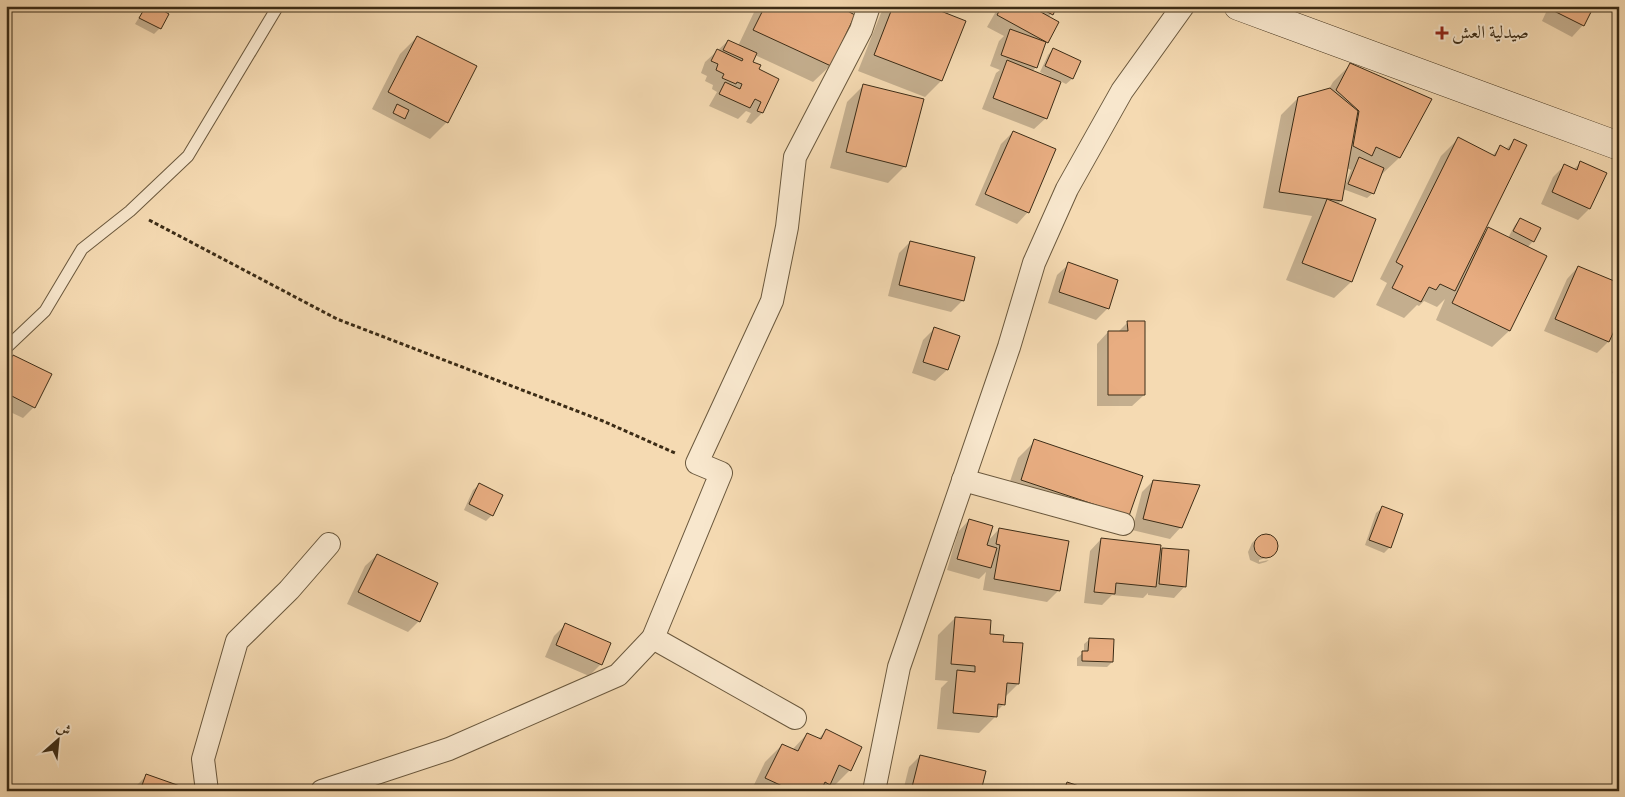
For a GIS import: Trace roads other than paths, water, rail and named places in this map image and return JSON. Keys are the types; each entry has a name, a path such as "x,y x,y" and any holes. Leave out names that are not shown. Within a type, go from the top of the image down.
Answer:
{"main road":[{"path":"1238,6 1619,146"}],"street":[{"path":"322,791 449,749 618,675 653,638 721,473 697,463 772,301 787,227 795,157 862,30 869,6"},
{"path":"874,791 899,667 1008,347 1034,263 1067,189 1122,91 1183,6"},
{"path":"963,480 1123,524"},
{"path":"207,791 203,759 237,641 289,590 329,544"},
{"path":"653,638 795,718"}],"lane":[{"path":"6,348 45,311 82,249 130,210 188,156 278,6"}],"place":[{"name":"صيدلية العش","path":"1442,33"}]}
